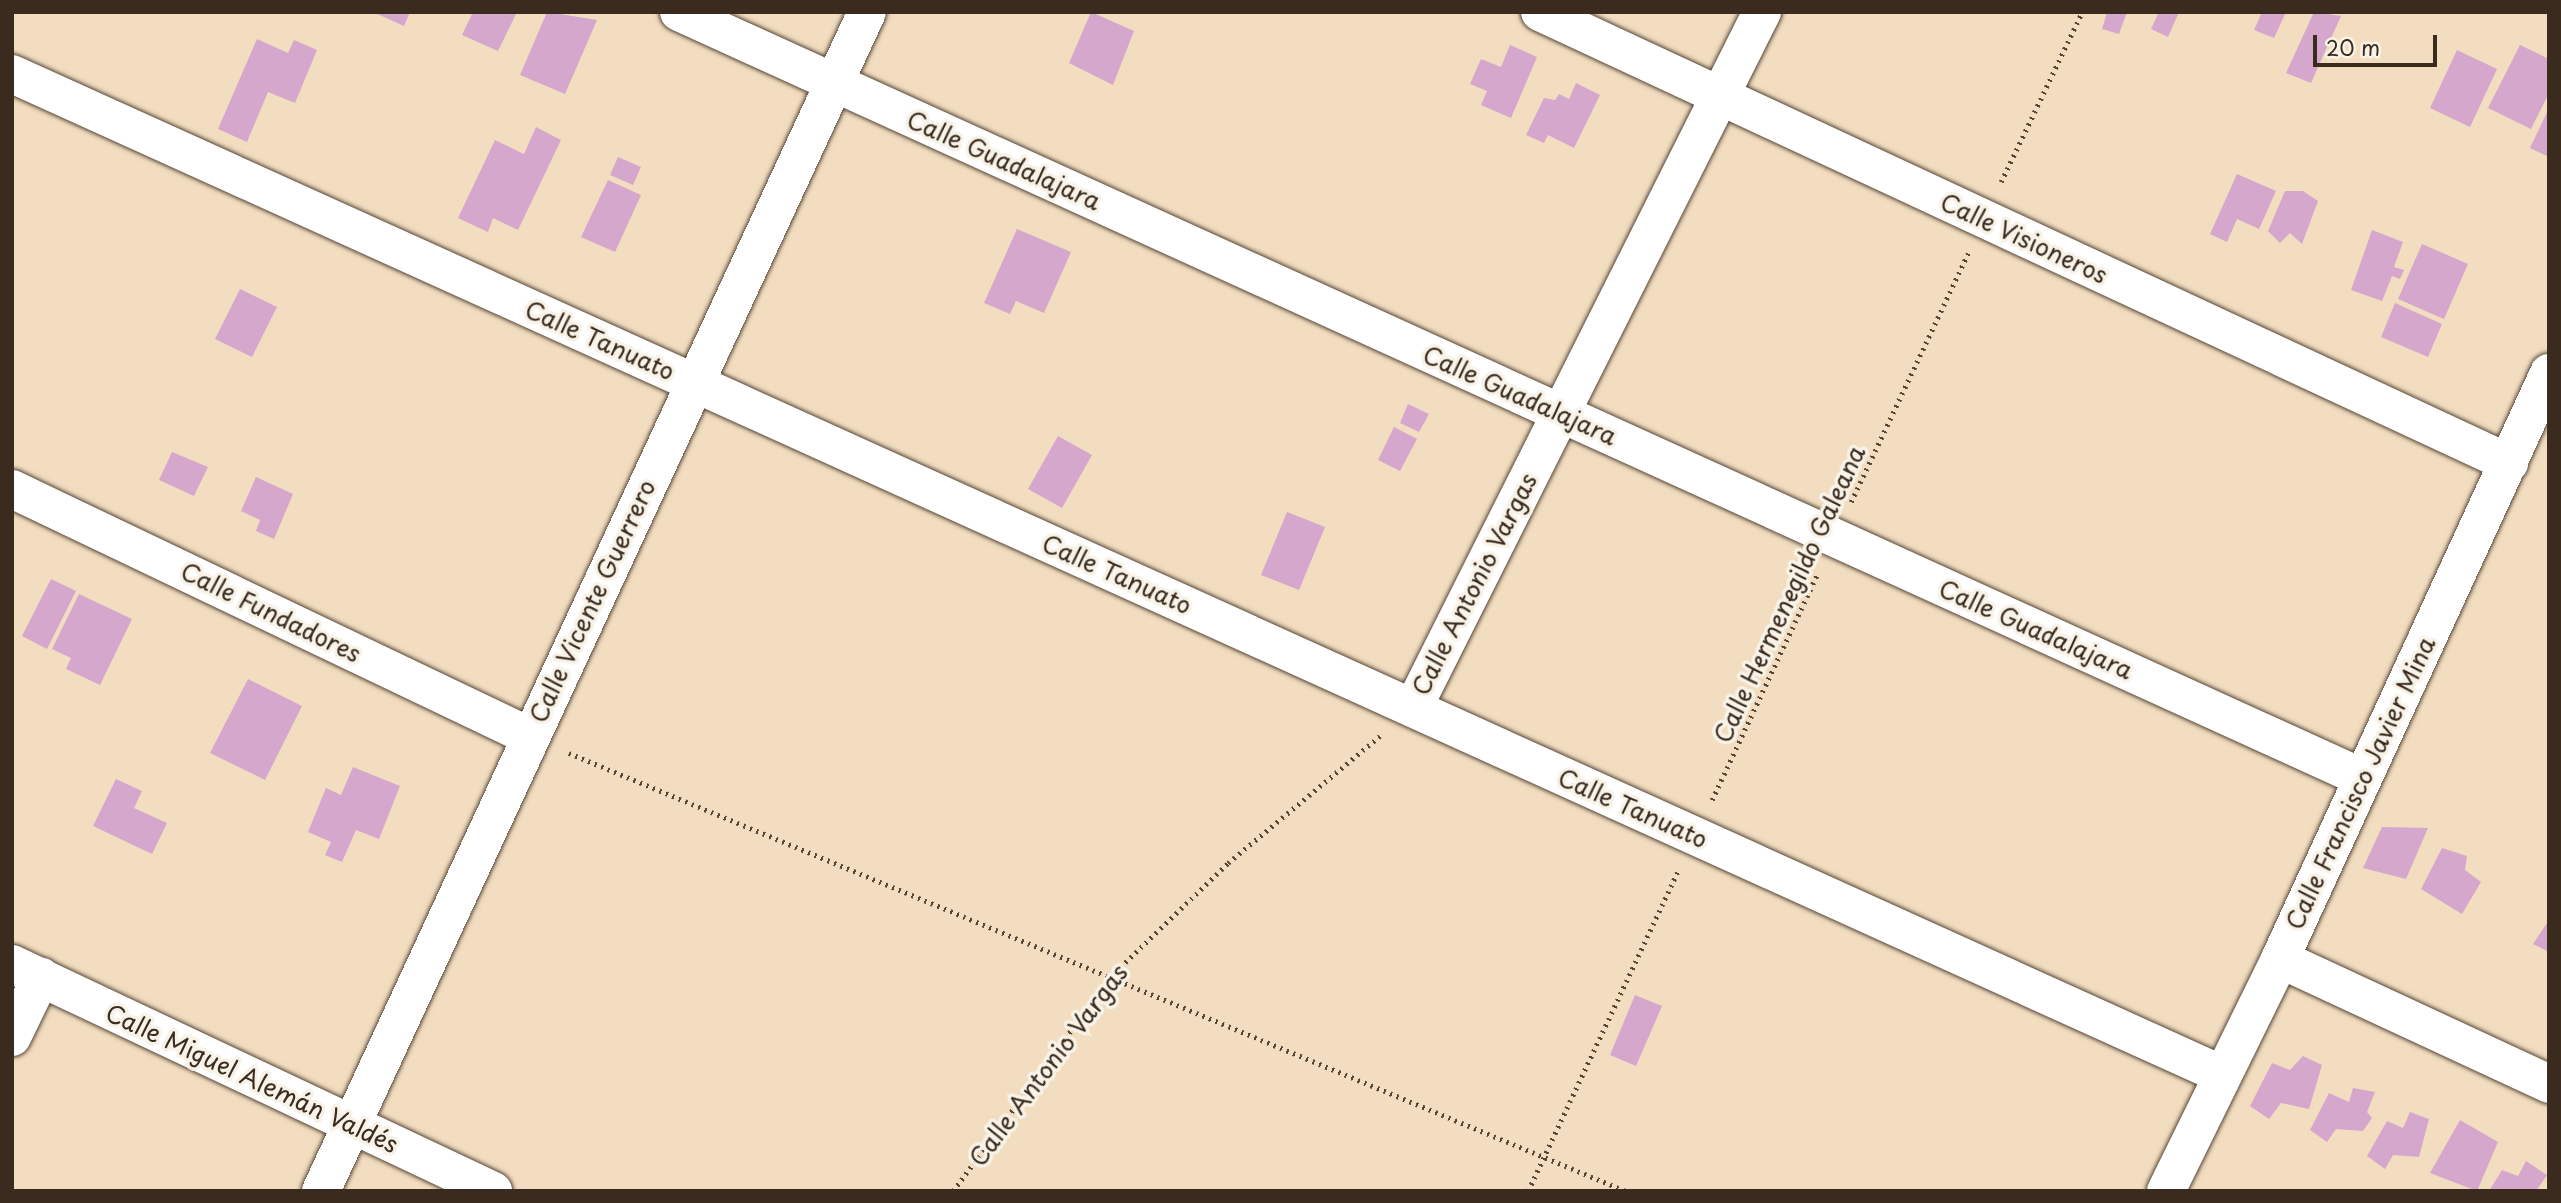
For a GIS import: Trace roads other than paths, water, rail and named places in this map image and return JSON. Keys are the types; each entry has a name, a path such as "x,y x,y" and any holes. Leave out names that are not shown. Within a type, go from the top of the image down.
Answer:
{"street":[{"name":"Calle Guadalajara","path":"679,12 2361,777"},
{"name":"Calle Vicente Guerrero","path":"321,1191 529,736 836,84 867,12"},
{"name":"Calle Visioneros","path":"1540,12 2509,463"},
{"name":"Calle Antonio Vargas","path":"1413,708 1762,12"},
{"name":"Calle Tanuato","path":"12,74 2221,1074"},
{"name":"Calle Francisco Javier Mina","path":"2166,1191 2221,1074 2280,959 2361,777 2549,373"},
{"name":"Calle Fundadores","path":"12,489 529,736"},
{"path":"2280,959 2549,1084"},
{"name":"Calle Miguel Alemán Valdés","path":"27,970 493,1191"},
{"path":"12,1037 27,970"}]}
